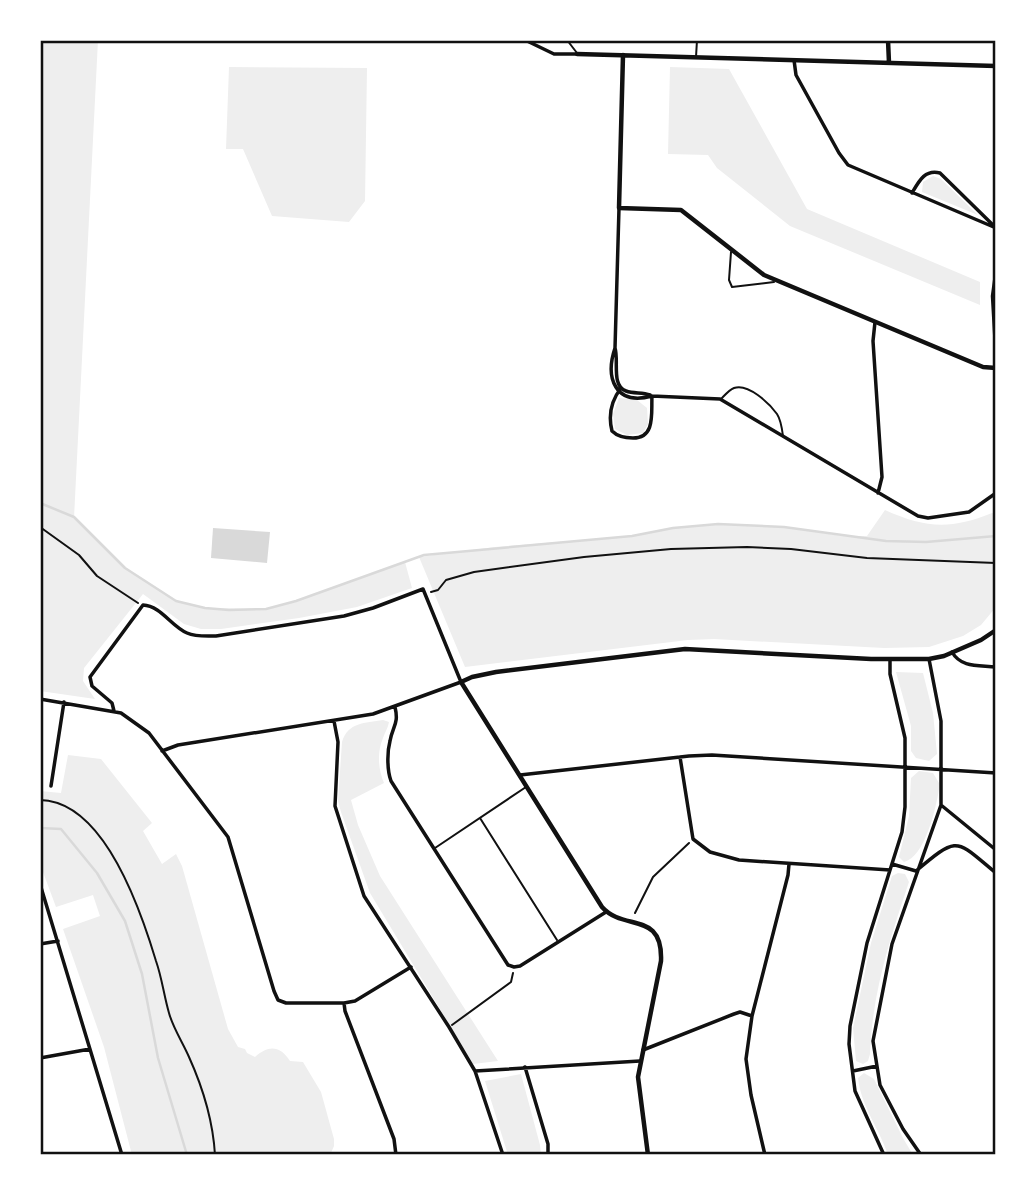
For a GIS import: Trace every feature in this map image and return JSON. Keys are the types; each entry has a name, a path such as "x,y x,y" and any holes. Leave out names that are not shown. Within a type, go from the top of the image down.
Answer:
{"street":[{"path":"525,40 554,54 996,66"},
{"path":"888,40 889,63"},
{"path":"623,55 615,348 612,362 612,378 619,390 627,397 720,399 911,513 928,518 969,512 996,493"},
{"path":"794,60 796,75 846,163 995,228"},
{"path":"912,193 925,175 940,173 995,228"},
{"path":"619,208 681,210 757,271 983,367 996,368"},
{"path":"996,274 993,296 996,348"},
{"path":"875,322 873,341 882,477 878,493"},
{"path":"619,390 612,402 610,419 612,431 620,437 640,438 647,434 651,427 652,396"},
{"path":"114,711 113,703 92,686 90,677 143,605 154,607 185,632 198,636 216,636 344,616 423,589 461,682 606,912 645,925 657,936 662,961 640,1061 638,1086 648,1155"},
{"path":"162,751 178,745 373,714 472,677 496,672 685,649 890,660 929,659 981,640 996,630"},
{"path":"952,652 959,662 996,667"},
{"path":"921,1155 903,1129 880,1086 873,1041 892,944 941,804 942,721 929,659"},
{"path":"884,1155 855,1091 850,1026 867,943 902,832 905,807 905,738 890,674 890,660"},
{"path":"40,699 114,711 126,715 149,733 228,837 278,1000 286,1003 355,1001 411,967"},
{"path":"51,786 64,702"},
{"path":"395,707 397,723 390,741 388,773 508,965 520,966 606,912"},
{"path":"334,721 338,742 335,806 364,896 475,1071 503,1155"},
{"path":"520,775 680,757 738,757 996,772"},
{"path":"680,757 693,839 710,852 723,857 789,864 890,870"},
{"path":"941,804 996,850"},
{"path":"916,871 950,846 958,844 996,873"},
{"path":"765,1155 746,1059 752,1016 789,864"},
{"path":"892,864 916,871"},
{"path":"40,884 122,1155"},
{"path":"40,944 58,941"},
{"path":"344,1003 394,1139 396,1155"},
{"path":"643,1051 740,1012 752,1016"},
{"path":"40,1058 90,1049"},
{"path":"475,1071 640,1061"},
{"path":"853,1071 877,1066"},
{"path":"524,1067 548,1144 548,1155"}],"lane":[{"path":"567,40 578,54"},
{"path":"696,57 697,40"},
{"path":"731,250 731,286 779,282"},
{"path":"720,399 736,387 753,392 776,413 783,436"},
{"path":"434,849 526,787"},
{"path":"480,818 558,941"}],"path":[{"path":"40,527 79,555 97,576 143,605"},
{"path":"423,589 432,593 446,580 474,572 584,557 701,548 791,548 847,557 996,563"},
{"path":"40,800 53,802 75,813 100,837 123,870 157,962 169,1016 192,1063 211,1116 215,1155"},
{"path":"635,913 653,877 693,839"},
{"path":"451,1025 511,982 514,967"}],"shaded area":[{"path":"40,40 98,40 74,518 125,568 176,601 205,608 266,609 405,562 412,588 357,607 221,629 201,629 184,624 143,594 84,668 83,681 95,699 40,691"},
{"path":"229,67 367,68 365,201 349,222 272,216 243,149 226,149"},
{"path":"670,67 729,69 807,209 980,282 980,305 790,226 717,168 708,155 668,154"},
{"path":"933,176 941,179 978,215 922,192 923,182"},
{"path":"619,398 637,400 647,408 648,424 643,433 627,435 615,429 613,414"},
{"path":"885,510 938,525 996,514 996,607 981,625 963,636 929,647 884,648 688,640 465,667 419,557 495,547 632,536 673,528 718,524 784,527 842,536 867,536"},
{"path":"213,528 270,532 267,563 211,558"},
{"path":"896,672 923,673 933,713 937,754 929,761 916,758 911,751 911,726"},
{"path":"383,720 389,722 379,755 384,783 351,800 358,825 380,876 498,1061 473,1064 370,893 341,812 338,801 342,742 345,735 358,725"},
{"path":"68,755 101,759 152,823 143,831 162,864 176,854 182,866 228,1029 238,1047 255,1057 265,1050 274,1049 282,1052 290,1061 303,1062 321,1092 334,1139 330,1155 132,1155 104,1047 63,929 100,916 93,895 56,907 40,864 40,791 61,793"},
{"path":"919,771 933,773 939,783 939,789 924,842 911,858 904,862 899,857 909,816 911,778"},
{"path":"905,874 909,882 883,967 874,1010 870,1054 868,1061 863,1064 856,1061 853,1028 871,943 892,876"},
{"path":"864,1073 874,1079 913,1155 888,1155 866,1108 860,1088 858,1078"},
{"path":"521,1074 541,1155 508,1155 485,1081"}],"waterway":[{"path":"40,503 74,517 125,568 176,601 229,610 266,609 296,601 424,555 632,536 673,528 718,524 784,527 886,541 926,542 996,536"},
{"path":"40,828 61,829 97,873 125,921 142,974 158,1058 187,1155"}]}
